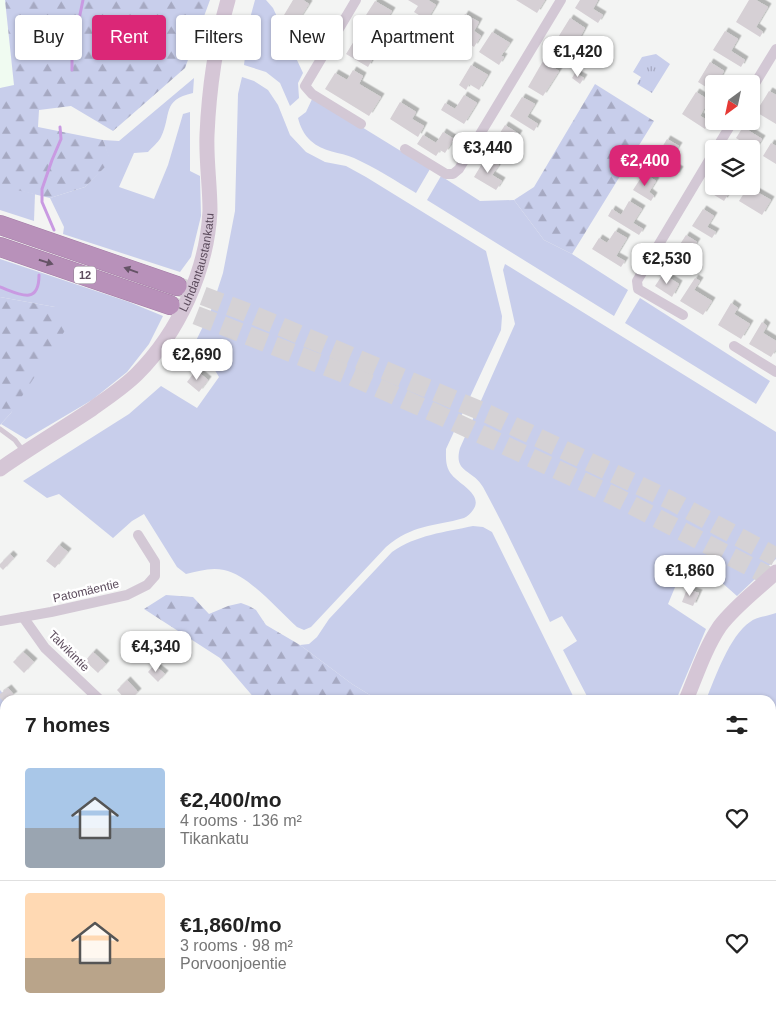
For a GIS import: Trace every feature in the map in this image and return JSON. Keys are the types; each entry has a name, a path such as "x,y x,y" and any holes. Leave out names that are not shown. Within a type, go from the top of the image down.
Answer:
{"highway":[{"name":"12","path":"0,225 177,286"},
{"name":"12","path":"0,247 170,304"}],"street":[{"name":"Luhdantaustankatu","path":"0,469 116,392 137,374 160,346 186,302 198,272 206,244 210,211 207,136 212,69 217,40 228,0"},
{"path":"356,0 305,86 312,94 361,124"},
{"path":"405,149 446,174 453,174 459,169 561,0"},
{"path":"760,75 776,49"},
{"path":"683,315 638,289 636,281 705,167"},
{"path":"734,346 776,372"},
{"name":"Patomäentie","path":"0,621 127,595 147,585 155,576 156,562 138,535"},
{"path":"688,695 709,646 719,628 731,614 776,572"},
{"name":"Talvikintie","path":"23,617 46,648 95,695"}],"lane":[{"path":"0,429 15,440 24,452"}],"shaded area":[{"path":"0,0 5,0 14,86 0,88"}],"green space":[{"path":"5,0 210,0 204,15 176,15 176,60 188,60 185,68 113,131 71,106 39,110 38,127 103,140 111,161 85,187 50,198 0,186 0,88 14,85"},
{"path":"255,0 266,0 276,15 271,15 271,60 297,60 303,73 298,83 299,98 290,106 280,83 266,72 244,65 245,60 261,60 261,15 251,15"},
{"path":"656,54 670,64 652,93 637,84 641,77 633,72 642,57"},
{"path":"242,77 254,81 268,90 278,105 290,135 306,152 325,162 346,166 366,177 486,251 502,316 501,330 446,449 448,469 469,490 475,499 476,505 473,510 464,518 414,530 386,547 311,627 304,630 297,627 253,586 234,573 214,569 186,574 177,567 144,514 132,521 113,538 59,494 47,498 23,481 129,414 161,386 197,408 219,377 213,367 191,351 211,310 223,273 235,211 238,94"},
{"path":"194,78 193,93 183,96 172,104 160,139 148,152 134,153 119,187 154,199 168,165 183,114 190,112 190,171 200,176 201,216 191,257 180,272 63,234 64,227 50,198 85,187 110,161 103,140 119,141"},
{"path":"595,84 654,121 572,254 544,240 514,200 534,187"},
{"path":"313,97 430,169 416,193 362,162 316,145 311,141 306,136 298,118 306,112"},
{"path":"441,176 480,201 514,200 544,240 572,254 628,290 614,316 427,200"},
{"path":"0,185 35,194 34,221 0,210"},
{"path":"0,259 129,302 163,316 149,344 127,372 92,400 26,439 1,424 11,413 55,307 0,297"},
{"path":"505,264 776,432 776,559 737,596 711,573 683,568 668,604 706,629 678,695 586,695 563,650 577,641 562,616 550,622 483,487 459,462 460,448 515,324 503,270"},
{"path":"0,297 55,307 66,329 11,413 0,425"},
{"path":"640,298 770,381 756,404 625,323"},
{"path":"473,526 483,527 492,532 573,695 370,695 300,645 309,644 317,637 329,619 392,552 401,546 441,532"},
{"path":"166,595 193,597 209,614 241,603 249,606 256,610 266,625 300,645 370,695 252,695 220,658 144,609"},
{"path":"776,613 776,695 708,695 724,658 736,637 743,628 759,618"}],"building":[{"path":"293,0 303,0 309,4 302,15 284,15"},
{"path":"408,0 428,0 436,5 430,15 419,15 414,12 418,6"},
{"path":"516,0 545,0 537,13"},
{"path":"580,0 598,0 593,9 603,15 598,23 575,8"},
{"path":"749,0 756,0 768,7 756,27 763,32 760,37 736,22"},
{"path":"375,1 392,11 390,15 366,15"},
{"path":"472,18 479,22 474,31 481,36 474,47 472,46"},
{"path":"570,18 585,28 578,41 587,47 582,54 557,39"},
{"path":"725,31 738,39 731,51 745,60 741,67 713,50"},
{"path":"492,32 510,43 501,56 504,57 499,65 479,52"},
{"path":"353,43 353,58 346,54"},
{"path":"356,60 372,60 368,67"},
{"path":"543,61 559,71 543,96 528,87"},
{"path":"710,62 724,71 722,75 705,75 705,86 698,82"},
{"path":"471,65 488,75 479,90 469,84 466,90 459,85"},
{"path":"353,70 363,76 359,84 381,97 369,116 325,89 335,73 347,80"},
{"path":"575,73 584,78 580,84 572,78"},
{"path":"769,91 776,95 776,124 760,114 760,106"},
{"path":"696,92 705,98 705,107 700,116 705,119 705,129 682,114"},
{"path":"464,95 477,103 464,124 441,110 445,103 455,109"},
{"path":"522,97 535,104 527,117 538,124 534,131 510,116"},
{"path":"400,102 416,112 412,119 424,126 418,137 390,119"},
{"path":"505,125 519,134 510,148 517,153 513,160 491,147"},
{"path":"741,130 748,130 762,139 760,142 760,140 739,140 736,138"},
{"path":"443,132 454,139 445,153 440,150 436,156 417,144 423,135 436,143"},
{"path":"667,139 679,146 668,163 680,170 676,176 653,162"},
{"path":"771,143 776,146 776,164 763,156"},
{"path":"486,157 499,165 492,175 502,181 496,190 474,177"},
{"path":"644,173 656,181 649,192 654,196 651,201 633,190"},
{"path":"760,194 771,200 762,215 739,201 743,195"},
{"path":"714,195 728,195 724,201"},
{"path":"629,201 642,209 633,223 643,229 639,235 608,216 612,209 621,215"},
{"path":"703,209 714,216 707,227 716,232 712,238 692,226"},
{"path":"615,231 627,238 616,256 625,261 621,267 592,249 599,238 607,243"},
{"path":"686,235 697,242 686,259 675,252"},
{"path":"663,274 679,284 672,297 655,286"},
{"path":"695,278 700,281 694,290 712,301 703,315 680,301"},
{"path":"731,303 738,308 734,314 750,324 741,339 718,325"},
{"path":"762,322 767,326 763,333 776,341 776,349 771,357 749,344"},
{"path":"196,370 208,380 199,392 187,382"},
{"path":"59,545 68,552 55,568 46,561"},
{"path":"10,554 14,558 3,570 0,564"},
{"path":"687,589 699,593 693,606 682,602"},
{"path":"134,637 139,642 131,649 126,643"},
{"path":"23,652 34,662 24,673 13,662"},
{"path":"93,652 106,664 98,673 85,661"},
{"path":"154,665 165,674 158,682 148,672"},
{"path":"127,680 138,692 135,695 122,695 117,690"},
{"path":"8,688 14,695 0,695"}],"waterway":[{"path":"72,70 72,44 83,0"},
{"path":"54,230 42,202 42,189 61,139 60,127"},
{"path":"0,287 21,294 32,294 36,291 39,275"}],"tunnel":[{"path":"177,286 246,312 488,414 672,501 776,557"},
{"path":"170,305 351,376 435,413 616,497 776,580"}]}
